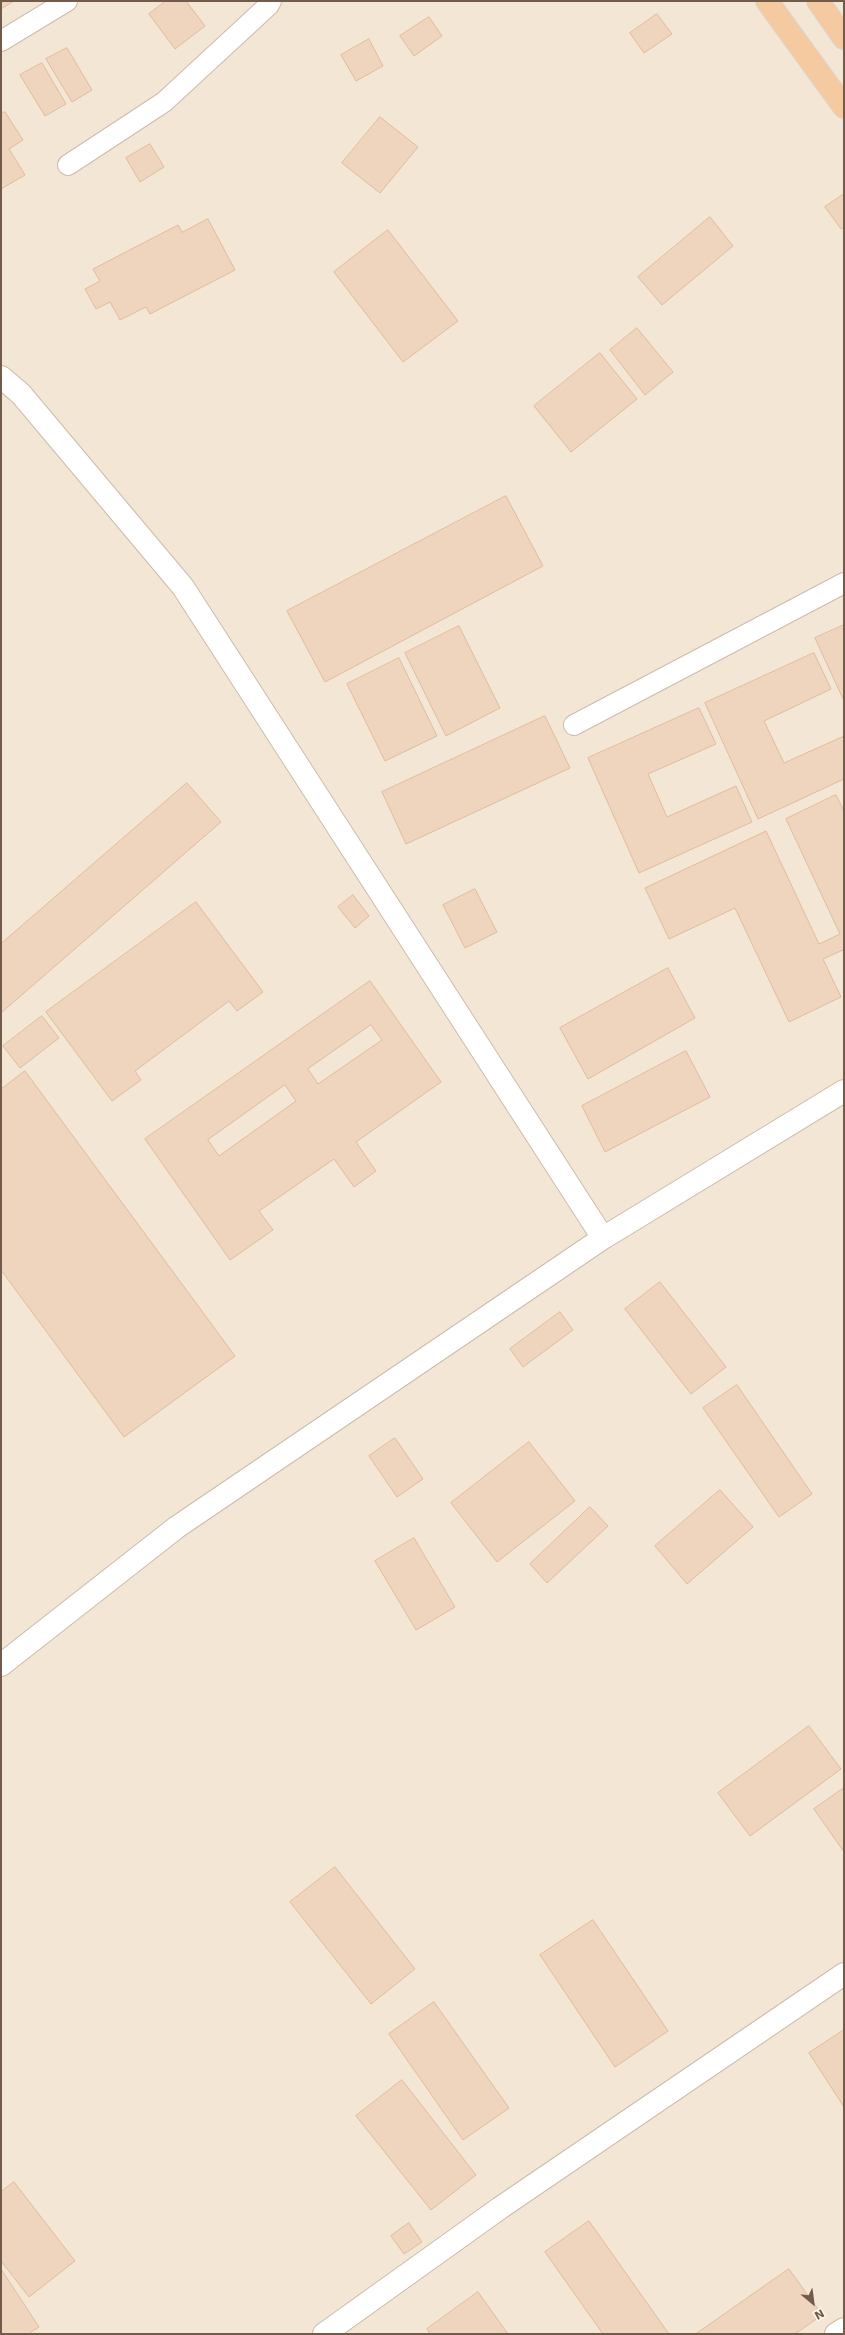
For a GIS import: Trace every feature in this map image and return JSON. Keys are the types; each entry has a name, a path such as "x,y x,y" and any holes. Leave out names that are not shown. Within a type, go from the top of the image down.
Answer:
{"highway":[{"path":"767,1 844,107"},
{"path":"818,1 844,38"}],"street":[{"path":"1,377 21,394 183,587 603,1238"},
{"path":"1,1665 177,1527 603,1238 844,1091"},
{"path":"324,2334 500,2208 844,1974"},
{"path":"836,2334 844,2329"}],"lane":[{"path":"1,41 67,1"},
{"path":"68,165 164,102 217,56 268,6 271,1"},
{"path":"574,725 844,582"}],"shaded area":[{"path":"1,1 844,1 844,2334 1,2334"}],"building":[{"path":"1,1 14,1 1,9"},
{"path":"166,1 186,1 205,26 175,49 149,14"},
{"path":"657,14 672,34 644,53 630,33"},
{"path":"429,17 442,36 414,56 400,36"},
{"path":"369,39 383,66 356,81 341,55"},
{"path":"67,48 92,90 72,102 46,59"},
{"path":"42,63 66,104 45,116 20,75"},
{"path":"5,112 23,140 9,149 25,175 1,189 1,114"},
{"path":"380,117 418,147 380,193 342,163"},
{"path":"150,144 164,167 140,182 126,158"},
{"path":"844,194 844,227 841,229 825,207"},
{"path":"710,217 733,246 662,305 638,277"},
{"path":"208,219 235,270 150,314 146,307 120,320 110,302 96,309 85,289 100,281 93,269 178,225 182,232"},
{"path":"388,230 458,321 403,362 334,272"},
{"path":"637,328 673,372 645,395 610,350"},
{"path":"600,353 637,399 571,452 534,406"},
{"path":"506,496 543,566 325,682 287,611"},
{"path":"844,625 844,701 815,638"},
{"path":"459,626 500,708 446,736 405,653"},
{"path":"814,653 831,689 764,721 784,763 844,736 844,779 758,819 705,703"},
{"path":"399,658 437,736 385,761 347,684"},
{"path":"699,708 716,744 648,774 667,817 736,786 752,822 639,873 588,758"},
{"path":"545,716 570,768 406,844 382,792"},
{"path":"187,783 221,822 1,1013 1,944"},
{"path":"836,795 844,811 844,951 843,950 823,959 841,997 789,1022 735,908 669,939 645,888 766,831 819,944 840,934 786,819"},
{"path":"475,889 497,932 465,948 443,905"},
{"path":"353,895 369,916 355,928 338,907"},
{"path":"196,902 263,992 237,1011 229,1001 135,1071 141,1080 112,1101 46,1012"},
{"path":"668,968 695,1018 588,1079 560,1028"},
{"path":"370,981 441,1082 356,1142 376,1171 354,1187 334,1159 259,1211 273,1230 230,1260 145,1139","holes":["371,1025 382,1040 318,1084 308,1069","285,1085 296,1101 219,1156 208,1140"]},
{"path":"42,1016 59,1038 20,1068 3,1046"},
{"path":"686,1051 710,1097 605,1152 582,1106"},
{"path":"25,1071 235,1356 124,1437 1,1270 1,1086 2,1088"},
{"path":"660,1282 726,1367 691,1394 625,1309"},
{"path":"560,1312 573,1330 523,1367 510,1349"},
{"path":"737,1385 812,1494 779,1517 703,1408"},
{"path":"395,1438 423,1479 397,1497 369,1456"},
{"path":"529,1442 575,1501 497,1562 451,1503"},
{"path":"720,1490 753,1527 687,1584 655,1546"},
{"path":"590,1507 608,1526 547,1583 530,1564"},
{"path":"414,1538 455,1607 416,1630 375,1561"},
{"path":"809,1726 841,1769 750,1836 718,1793"},
{"path":"844,1788 844,1852 814,1809"},
{"path":"335,1867 415,1969 371,2004 290,1902"},
{"path":"593,1920 668,2031 615,2067 540,1955"},
{"path":"434,2002 509,2108 463,2140 389,2034"},
{"path":"844,2030 844,2107 809,2053"},
{"path":"402,2080 476,2175 431,2210 356,2116"},
{"path":"14,2182 75,2261 29,2297 1,2261 1,2192"},
{"path":"589,2221 669,2334 603,2334 545,2252"},
{"path":"409,2223 422,2242 404,2254 391,2236"},
{"path":"1,2269 39,2327 28,2334 1,2334"},
{"path":"789,2269 822,2315 795,2334 696,2334"},
{"path":"478,2292 508,2334 430,2334 427,2329"}]}
